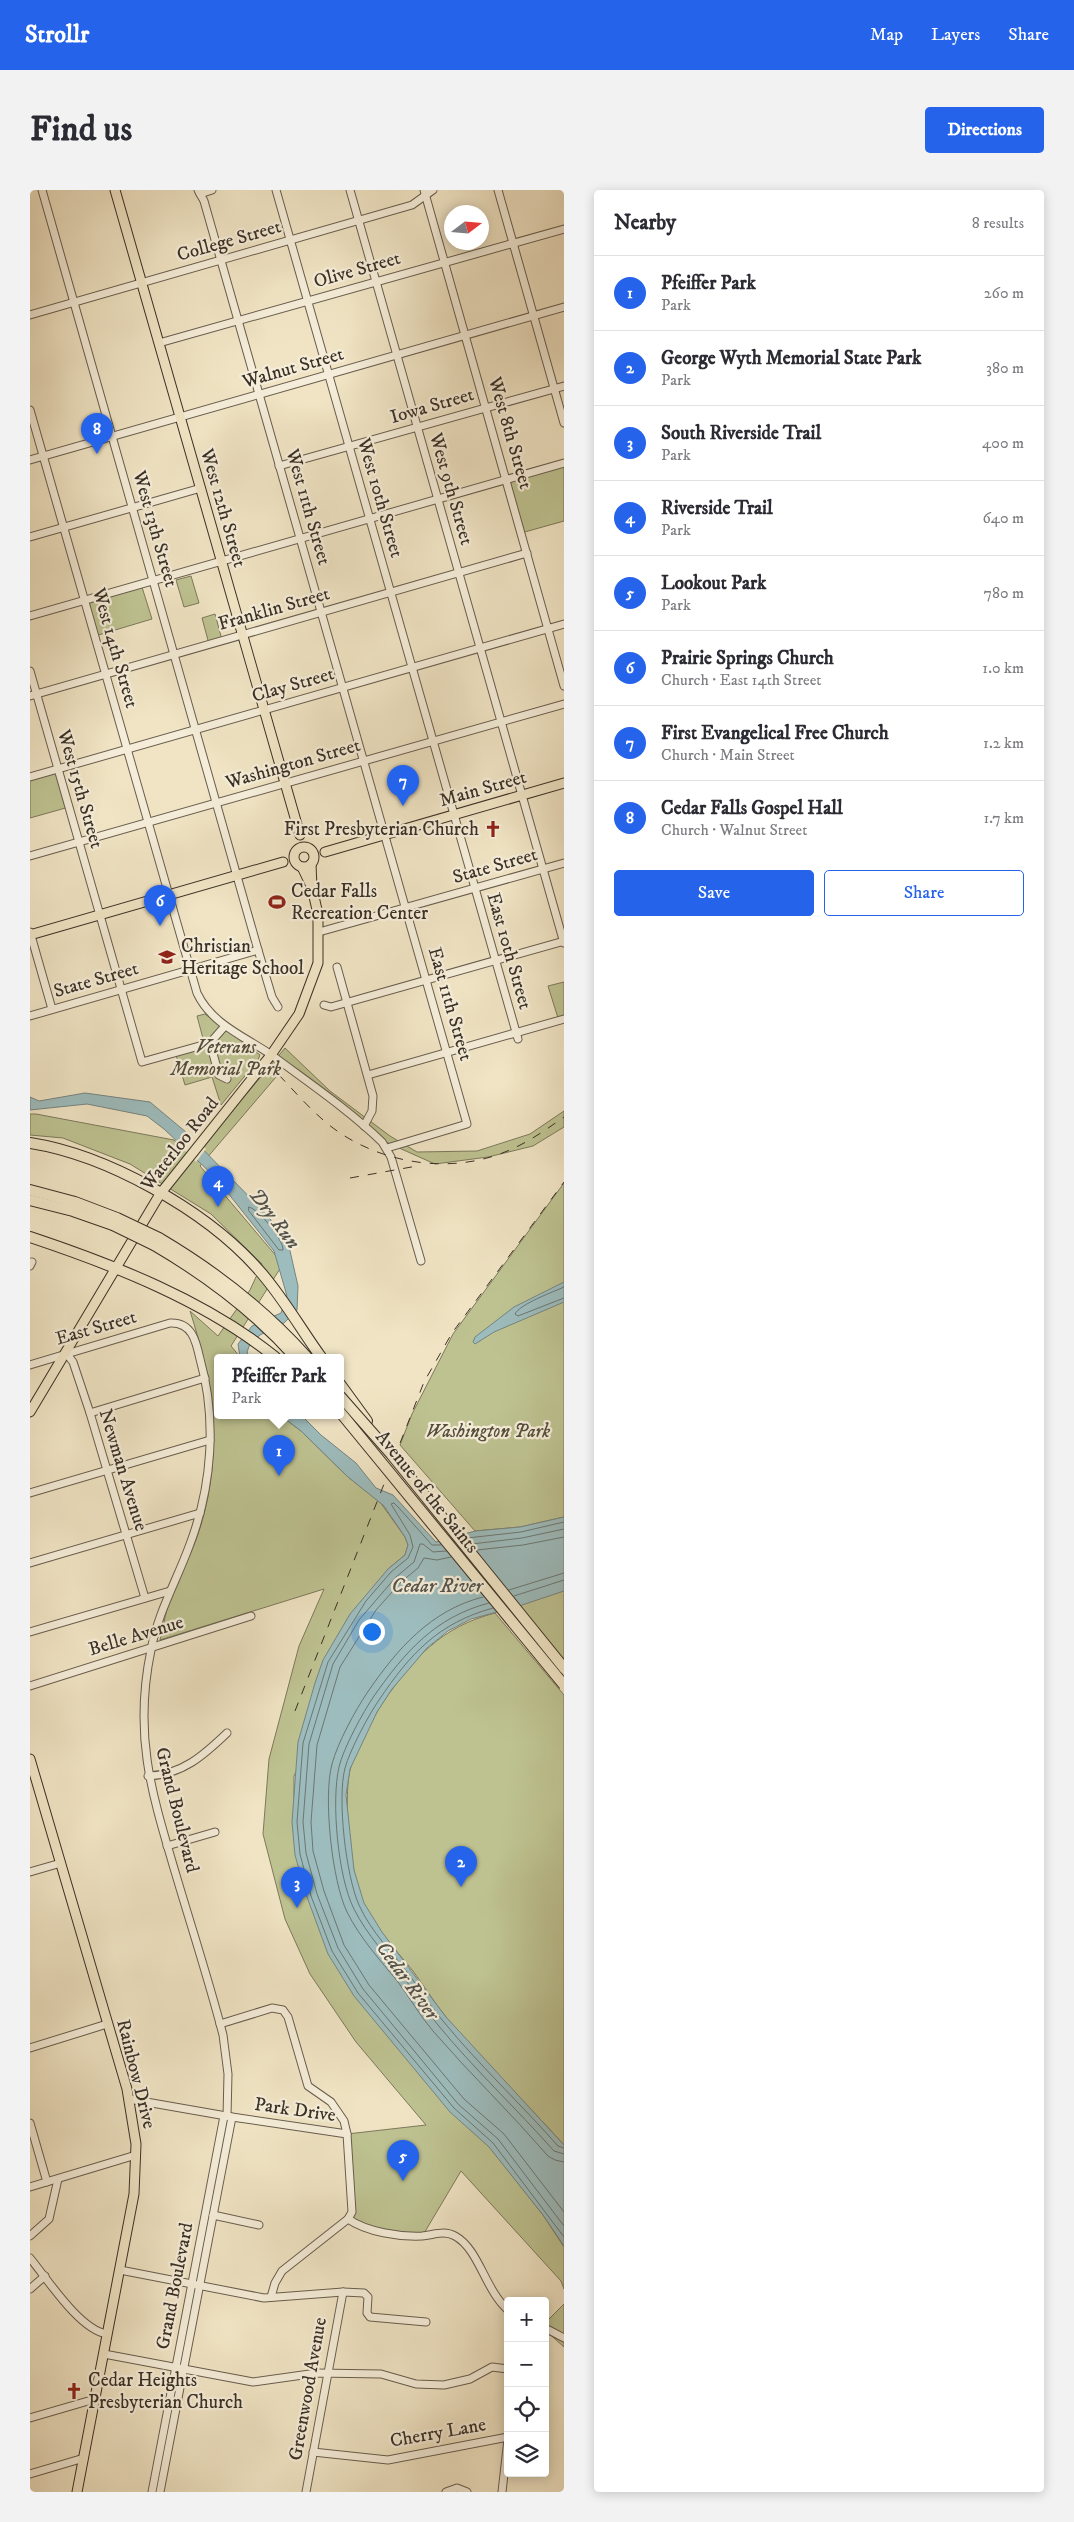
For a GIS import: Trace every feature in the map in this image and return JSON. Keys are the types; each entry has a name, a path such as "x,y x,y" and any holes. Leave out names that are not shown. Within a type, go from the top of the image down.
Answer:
{"highway":[{"path":"30,1144 66,1151 98,1163 160,1194 232,1242 258,1269 319,1354"},
{"path":"30,1190 75,1202 156,1241 205,1276 238,1296 283,1330 304,1354"},
{"path":"30,1200 115,1222"},
{"path":"30,1237 167,1290 222,1320 271,1354"},
{"path":"238,1296 292,1354"},
{"path":"344,1390 390,1454"},
{"name":"Avenue of the Saints","path":"344,1401 390,1454 564,1668"},
{"name":"Avenue of the Saints","path":"344,1417 564,1685"},
{"path":"341,1419 356,1433"}],"main road":[{"name":"West 12th Street","path":"115,190 305,857"},
{"name":"Main Street","path":"30,934 100,916 564,783"},
{"name":"Waterloo Road","path":"30,1412 160,1194 271,1055 295,1020 307,996 318,963 319,932 316,896 312,888 305,857"},
{"name":"Rainbow Drive","path":"30,1759 33,1777 129,2099 136,2155 134,2194 77,2492"}],"street":[{"name":"West 13th Street","path":"42,190 258,950 272,997 278,1006"},
{"path":"199,192 212,190"},
{"name":"West 10th Street","path":"276,190 452,815"},
{"name":"West 9th Street","path":"350,190 520,796 564,942"},
{"name":"College Street","path":"30,315 412,205 425,192 433,190"},
{"path":"498,190 564,423"},
{"name":"West 11th Street","path":"199,192 238,321 385,834"},
{"name":"West 8th Street","path":"425,192 564,686"},
{"name":"Olive Street","path":"159,343 564,229"},
{"name":"Walnut Street","path":"30,460 564,307"},
{"name":"Iowa Street","path":"279,466 564,386"},
{"name":"West 14th Street","path":"30,410 168,896 202,1004 209,1013 225,1026 271,1055 364,1126 387,1148"},
{"path":"30,616 564,463"},
{"path":"30,537 201,488"},
{"name":"Franklin Street","path":"33,695 527,553"},
{"name":"Clay Street","path":"30,777 564,624"},
{"name":"West 15th Street","path":"30,671 33,695 58,769 142,1062 210,1043"},
{"name":"Washington Street","path":"30,856 564,704"},
{"name":"East 10th Street","path":"452,815 517,1036"},
{"name":"East 11th Street","path":"385,834 467,1124 387,1148"},
{"name":"State Street","path":"319,932 564,863"},
{"path":"30,934 52,1009"},
{"path":"324,1004 331,1007 347,1003 564,942"},
{"name":"State Street","path":"30,1016 258,950"},
{"path":"337,967 374,1096 372,1111 364,1126"},
{"path":"368,1075 517,1036 564,1019"},
{"path":"225,1026 210,1043 219,1075 226,1079"},
{"path":"387,1148 421,1261"},
{"name":"East Street","path":"30,1365 170,1323"},
{"name":"Grand Boulevard","path":"152,2492 176,2368 213,2215 228,2116 228,2061 220,2024 148,1776 142,1721 151,1648 158,1622 190,1545 200,1513 206,1481 210,1440 205,1378 195,1338 189,1328 180,1323 170,1323"},
{"name":"Newman Avenue","path":"66,1353 73,1362 90,1413 145,1598"},
{"path":"90,1413 205,1378"},
{"path":"30,1493 210,1440"},
{"path":"30,1563 200,1513"},
{"path":"30,1632 170,1590"},
{"name":"Belle Avenue","path":"30,1686 251,1616"},
{"path":"148,1776 164,1774 194,1763 227,1733"},
{"path":"168,1846 215,1832"},
{"path":"30,1872 60,1863"},
{"path":"220,2024 272,2008 283,2010 288,2017 308,2086 331,2102 344,2121 347,2134"},
{"path":"30,2048 107,2024"},
{"name":"Park Drive","path":"129,2099 347,2134 352,2212 348,2219"},
{"name":"Grand Boulevard","path":"160,2492 184,2369 196,2285 228,2116"},
{"path":"30,2124 47,2182"},
{"path":"30,2187 136,2155"},
{"path":"30,2236 49,2219 58,2179"},
{"path":"213,2215 259,2224"},
{"path":"271,2298 278,2277 287,2266 348,2219 363,2227 399,2234 423,2236 447,2233 457,2237 470,2250 487,2284 504,2305"},
{"path":"30,2258 83,2321 95,2331 107,2334"},
{"path":"120,2270 271,2298 343,2292 366,2294 367,2313 370,2317 426,2322"},
{"path":"30,2289 45,2276"},
{"name":"Greenwood Avenue","path":"306,2492 343,2292"},
{"path":"549,2330 564,2338"},
{"path":"104,2354 253,2382 304,2374 328,2373 381,2374 416,2384 444,2385 470,2378 492,2367 504,2368"},
{"path":"30,2418 95,2399"},
{"name":"Cherry Lane","path":"313,2452 388,2460 504,2439"},
{"path":"30,2474 84,2458"},
{"path":"502,2492 504,2474"},
{"path":"446,2492 457,2488 467,2492"}],"green space":[{"path":"564,463 564,521 521,533 506,479"},
{"path":"191,576 199,603 184,607 176,580"},
{"path":"141,584 152,619 95,636 84,600"},
{"path":"215,614 222,640 209,644 202,618"},
{"path":"58,769 69,807 30,818 30,777"},
{"path":"564,982 564,1016 558,1018 548,986"},
{"name":"Veterans Memorial Park","path":"205,1014 260,1055 221,1105 212,1077 185,1085 176,1055 205,1046 197,1016"},
{"path":"285,1048 330,1091 390,1136 417,1152 477,1151 530,1134 564,1111 564,1127 533,1146 488,1157 435,1164 379,1139 288,1063 200,1166 283,1264 231,1346 238,1354 214,1354 214,1419 285,1419 301,1431 348,1477 380,1502 405,1537 408,1545 405,1555 388,1569 294,1776 294,1798 489,2146 543,2215 564,2247 564,2289 561,2281 461,2171 423,2235 383,2231 353,2222 347,2134 426,2125 356,2042 310,1974 285,1919 263,1834 269,1759 299,1646 324,1589 160,1640 169,1603 201,1525 212,1471 212,1417 209,1391 205,1364 190,1311 218,1336 250,1290 262,1264 211,1214 130,1164 63,1138 30,1135 30,1114 174,1140 193,1158"},
{"name":"Washington Park","path":"564,1183 564,1517 520,1527 475,1531 400,1445 412,1414 453,1334"},
{"path":"564,1578 564,1668 505,1596"},
{"path":"495,1613 564,1695 564,2145 460,2034 413,1971 380,1931 364,1904 359,1891 349,1838 347,1800 350,1770 369,1726 383,1702 406,1671 444,1635 459,1626"},
{"path":"564,2304 564,2347 549,2334 549,2319"}],"water":[{"path":"85,1093 150,1102 187,1133 266,1214 288,1242 298,1286 297,1310 284,1323 260,1335 250,1344 248,1354 240,1354 238,1344 252,1326 281,1313 287,1296 274,1251 216,1178 164,1129 147,1116 87,1104 30,1110 30,1097 39,1101"},
{"path":"564,1282 564,1302 494,1332 475,1344 473,1342 475,1337 514,1307"},
{"name":"Cedar River","path":"285,1419 305,1419 321,1435 356,1463 376,1488 393,1495 436,1542 475,1531 520,1527 564,1517 564,1591 471,1619 448,1631 427,1648 392,1689 377,1712 350,1769 346,1795 354,1870 364,1903 382,1932 446,2017 564,2145 564,2246 543,2215 489,2147 450,2112 354,1996 328,1954 307,1897 295,1855 292,1822 298,1742 323,1660 350,1614 388,1569 405,1555 408,1545 405,1537 384,1506 348,1477 301,1431"}],"pier":[{"path":"193,1136 206,1149 196,1162 182,1148"}],"railway":[{"path":"279,1075 317,1115 334,1129 362,1146 404,1160 448,1164 470,1162 491,1157 525,1142 564,1117"},
{"path":"350,1178 417,1166"},
{"path":"295,1711 424,1382 452,1333 564,1182"}],"place":[{"name":"Cedar Falls Gospel Hall","path":"97,454"},
{"name":"First Evangelical Free Church","path":"403,806"},
{"name":"First Presbyterian Church","path":"493,829"},
{"name":"Cedar Falls Recreation Center","path":"277,902"},
{"name":"Prairie Springs Church","path":"160,926"},
{"name":"Christian Heritage School","path":"167,957"},
{"name":"Riverside Trail","path":"218,1207"},
{"name":"Pfeiffer Park","path":"279,1476"},
{"name":"George Wyth Memorial State Park","path":"461,1887"},
{"name":"South Riverside Trail","path":"297,1908"},
{"name":"Lookout Park","path":"403,2181"},
{"name":"Cedar Heights Presbyterian Church","path":"74,2391"}],"water label":[{"name":"Dry Run","path":"274,1219"}]}
